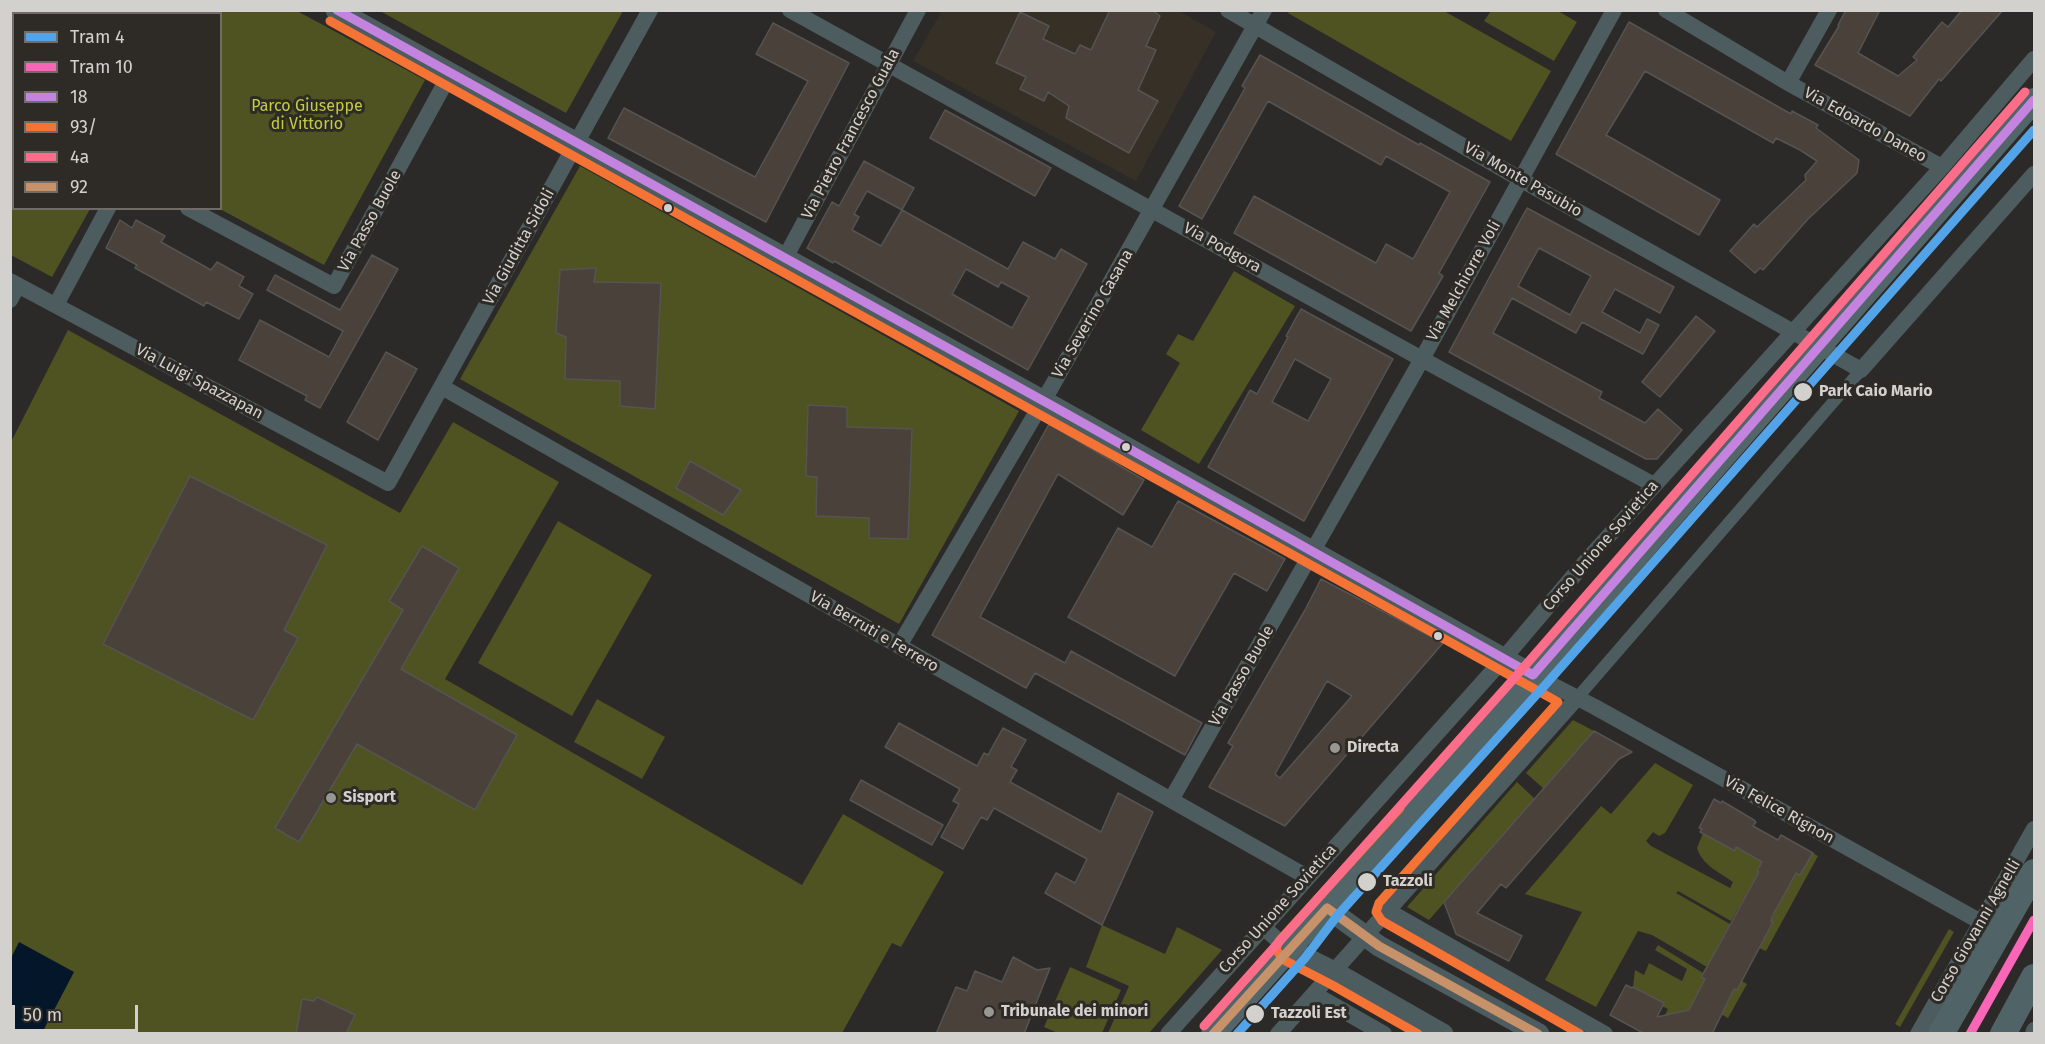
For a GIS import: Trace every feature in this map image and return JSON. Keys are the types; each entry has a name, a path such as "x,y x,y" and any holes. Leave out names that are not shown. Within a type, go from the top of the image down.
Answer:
{"main road":[{"name":"Corso Unione Sovietica","path":"1213,1034 1533,675 2034,100"},
{"name":"Corso Giovanni Agnelli","path":"1941,1034 2034,872"},
{"path":"2003,1034 2034,977"}],"street":[{"path":"336,10 1577,698"},
{"name":"Via Giuditta Sidoli","path":"388,483 650,10"},
{"name":"Via Podgora","path":"790,10 888,66 1654,485"},
{"name":"Via Pietro Francesco Guala","path":"784,258 918,10"},
{"name":"Via Monte Pasubio","path":"1228,10 1520,179 1820,346"},
{"name":"Via Severino Casana","path":"899,646 1153,210 1264,10"},
{"name":"Via Melchiorre Voli","path":"1313,551 1422,359 1614,10"},
{"name":"Via Edoardo Daneo","path":"1666,10 1788,83 1942,167"},
{"name":"Via Edoardo Daneo","path":"1788,83 1829,10"},
{"name":"Corso Unione Sovietica","path":"1168,1034 1504,658 1587,560 1942,167 2034,59"},
{"name":"Via Passo Buole","path":"192,210 334,286 450,74"},
{"path":"1278,1034 1577,698 2034,174"},
{"path":"56,305 107,210"},
{"name":"Via Luigi Spazzapan","path":"13,288 56,305 388,483"},
{"path":"1820,346 1861,370"},
{"name":"Via Berruti e Ferrero","path":"442,387 1307,877"},
{"name":"Via Passo Buole","path":"1171,800 1313,551"},
{"name":"Via Felice Rignon","path":"1577,698 1981,922"},
{"name":"Corso Giovanni Agnelli","path":"1918,1034 2034,829"},
{"path":"1327,908 1392,953 1539,1034"},
{"path":"1388,911 1605,1034"},
{"path":"1263,927 1288,950 1334,972 1443,1034"},
{"path":"1314,994 1384,1034"}],"shaded area":[{"path":"942,11 1179,11 1216,32 1136,181 913,61"}],"green space":[{"path":"1290,10 1444,11 1551,71 1511,141 1288,13"},
{"name":"Parco Giuseppe di Vittorio","path":"10,11 297,11 425,80 324,265 222,210 222,12 12,12 12,210 89,210 52,277 11,255"},
{"path":"380,11 623,11 566,113"},
{"path":"1491,11 1558,11 1577,22 1554,61 1484,21"},
{"path":"580,166 1019,411 899,624 460,379"},
{"path":"1234,271 1295,306 1199,464 1141,430 1180,363 1166,354 1178,334 1193,341"},
{"name":"Sisport","path":"68,330 400,513 453,422 559,482 445,679 802,885 843,814 944,872 901,947 892,943 842,1033 11,1033 11,442"},
{"path":"558,521 652,575 572,716 478,663"},
{"path":"597,699 665,737 642,779 574,742"},
{"path":"1573,720 1594,731 1544,789 1526,773"},
{"path":"1655,763 1693,785 1665,833 1659,836 1653,832 1646,841 1651,846 1730,888 1733,882 1712,868 1699,854 1697,848 1703,833 1735,850 1736,847 1762,862 1757,870 1759,872 1731,921 1678,891 1676,893 1730,924 1707,967 1652,935 1638,931 1596,1007 1545,980 1582,912 1525,894 1601,806 1611,814"},
{"path":"1517,782 1535,799 1429,920 1407,907"},
{"path":"1813,853 1818,856 1766,951 1759,948 1773,923 1771,921 1774,915 1759,907 1782,898 1796,873 1800,875"},
{"path":"1102,925 1165,954 1177,927 1222,950 1149,1033 1108,1033 1129,986 1086,967"},
{"path":"1949,929 1954,932 1900,1027 1895,1024"},
{"path":"1658,945 1703,973 1701,977 1731,993 1734,989 1737,990 1742,981 1747,984 1728,1018 1694,1000 1681,1024 1665,1015 1668,1009 1662,1006 1663,1003 1633,987 1635,970 1644,975 1649,963 1682,981 1687,969 1655,950"},
{"path":"1070,967 1121,990 1102,1033 1058,1033 1044,1027"}],"water":[{"path":"19,942 74,972 42,1033 11,1033 11,958"}],"building":[{"path":"1110,10 1152,10 1160,16 1146,46 1156,50 1138,90 1158,101 1129,153 1066,118 1069,106 1048,92 1044,101 1020,89 1026,77 996,63 1020,12 1049,26 1043,39 1075,54 1080,45 1091,50"},
{"path":"1846,10 1880,10 1858,53 1898,76 1917,60 1913,57 1942,22 1948,27 1962,10 2003,10 1941,81 1939,79 1910,116 1815,65"},
{"path":"1629,22 1791,114 1792,111 1818,125 1816,128 1859,160 1857,173 1808,219 1763,270 1760,268 1755,273 1730,251 1754,224 1757,227 1806,180 1805,175 1817,161 1800,150 1776,138 1773,143 1645,71 1606,135 1720,200 1699,235 1556,154"},
{"path":"773,23 849,63 766,222 608,138 624,108 755,177 808,81 756,54"},
{"path":"1260,55 1419,145 1420,143 1490,182 1439,273 1443,276 1411,331 1234,233 1254,196 1376,263 1386,244 1413,259 1450,192 1386,156 1381,165 1268,101 1202,219 1179,206 1245,88 1242,86"},
{"path":"945,110 1051,168 1035,196 930,138"},
{"path":"864,161 914,188 902,210 1008,269 1023,242 1055,259 1061,249 1087,264 1028,370 807,248 832,202 839,206","holes":["867,191 902,210 881,246 852,230 859,217 854,214","966,269 998,287 1001,282 1029,297 1012,328 952,294"]},
{"path":"1527,208 1674,287 1660,313 1615,289 1602,312 1640,333 1647,319 1659,325 1643,354 1582,322 1576,333 1512,298 1493,333 1602,392 1599,398 1645,423 1658,409 1682,430 1657,459 1646,459 1449,352","holes":["1539,248 1591,276 1570,315 1518,286"]},
{"path":"120,220 132,228 136,220 165,236 161,242 211,270 217,262 244,277 239,286 253,294 239,319 206,302 204,306 135,268 137,265 106,248"},
{"path":"372,255 398,269 320,408 305,400 307,396 239,360 260,320 329,357 343,331 267,290 275,275 340,310"},
{"path":"596,268 594,282 661,283 655,409 620,406 620,381 565,379 566,337 556,333 560,270"},
{"path":"1301,309 1393,359 1304,521 1208,467 1250,390 1257,394 1288,337 1286,336","holes":["1295,359 1331,379 1308,421 1272,402"]},
{"path":"1696,316 1715,331 1660,397 1642,382"},
{"path":"386,352 417,369 378,440 347,422"},
{"path":"808,405 847,407 847,427 912,429 908,539 869,538 869,518 816,516 817,477 806,476"},
{"path":"1049,424 1144,480 1123,515 1058,474 980,617 1065,663 1071,651 1202,723 1185,755 1035,673 1026,688 932,635"},
{"path":"690,461 741,490 723,515 676,488"},
{"path":"190,476 327,545 284,630 298,638 253,720 103,644"},
{"path":"1178,501 1285,559 1267,591 1234,573 1175,676 1068,617 1118,528 1152,547"},
{"path":"422,546 459,568 401,669 517,735 475,810 357,744 299,842 275,828 403,610 389,601"},
{"path":"1321,579 1443,643 1285,826 1209,787 1233,746 1228,743","holes":["1327,681 1352,696 1280,778 1275,774"]},
{"path":"899,723 977,766 984,753 988,755 1003,728 1026,740 1011,767 1017,770 1010,782 1101,832 1118,793 1153,812 1102,925 1045,893 1056,873 1075,883 1087,859 994,808 987,820 981,817 963,849 941,837 959,804 953,801 960,789 885,747"},
{"path":"1594,731 1632,752 1619,759 1506,888 1501,884 1477,913 1522,936 1509,961 1456,934 1444,902"},
{"path":"861,780 943,825 932,845 850,800"},
{"path":"1714,799 1721,803 1722,801 1754,820 1756,822 1753,826 1778,840 1781,835 1813,853 1800,875 1796,873 1773,915 1771,921 1773,922 1737,990 1734,989 1712,1034 1645,1034 1610,1015 1626,985 1664,1003 1657,1017 1689,1010 1705,979 1701,977 1759,872 1757,871 1762,862 1736,847 1735,851 1700,832 1702,829 1699,828"},
{"name":"Tribunale dei minori","path":"1013,957 1037,970 1050,968 1024,1034 936,1034 956,987 967,991 975,971 1002,982"},
{"path":"317,997 355,1015 346,1034 296,1034 302,999 314,1001"}],"tram line":[{"name":"4","path":"1237,1034 1305,958 1337,916 1547,683 2034,130"},
{"name":"10","path":"1970,1034 2034,920"}],"transit line":[{"name":"18","path":"337,10 1533,675"},
{"name":"93/","path":"330,21 1558,702 1379,903 1376,912 1382,921 1580,1034"},
{"name":"4a","path":"1204,1026 1510,683 2025,92"},
{"name":"18","path":"1533,675 2034,100"},
{"name":"93/","path":"1400,808 1279,941 1276,949 1282,959 1418,1034"},
{"name":"92","path":"1213,1034 1327,908 1379,946 1538,1034"}],"place":[{"name":"Park Caio Mario","path":"1803,392"},
{"name":"Directa","path":"1335,748"},
{"name":"Sisport","path":"331,798"},
{"name":"Tazzoli","path":"1367,882"},
{"name":"Tribunale dei minori","path":"989,1012"},
{"name":"Tazzoli Est","path":"1255,1014"}]}
